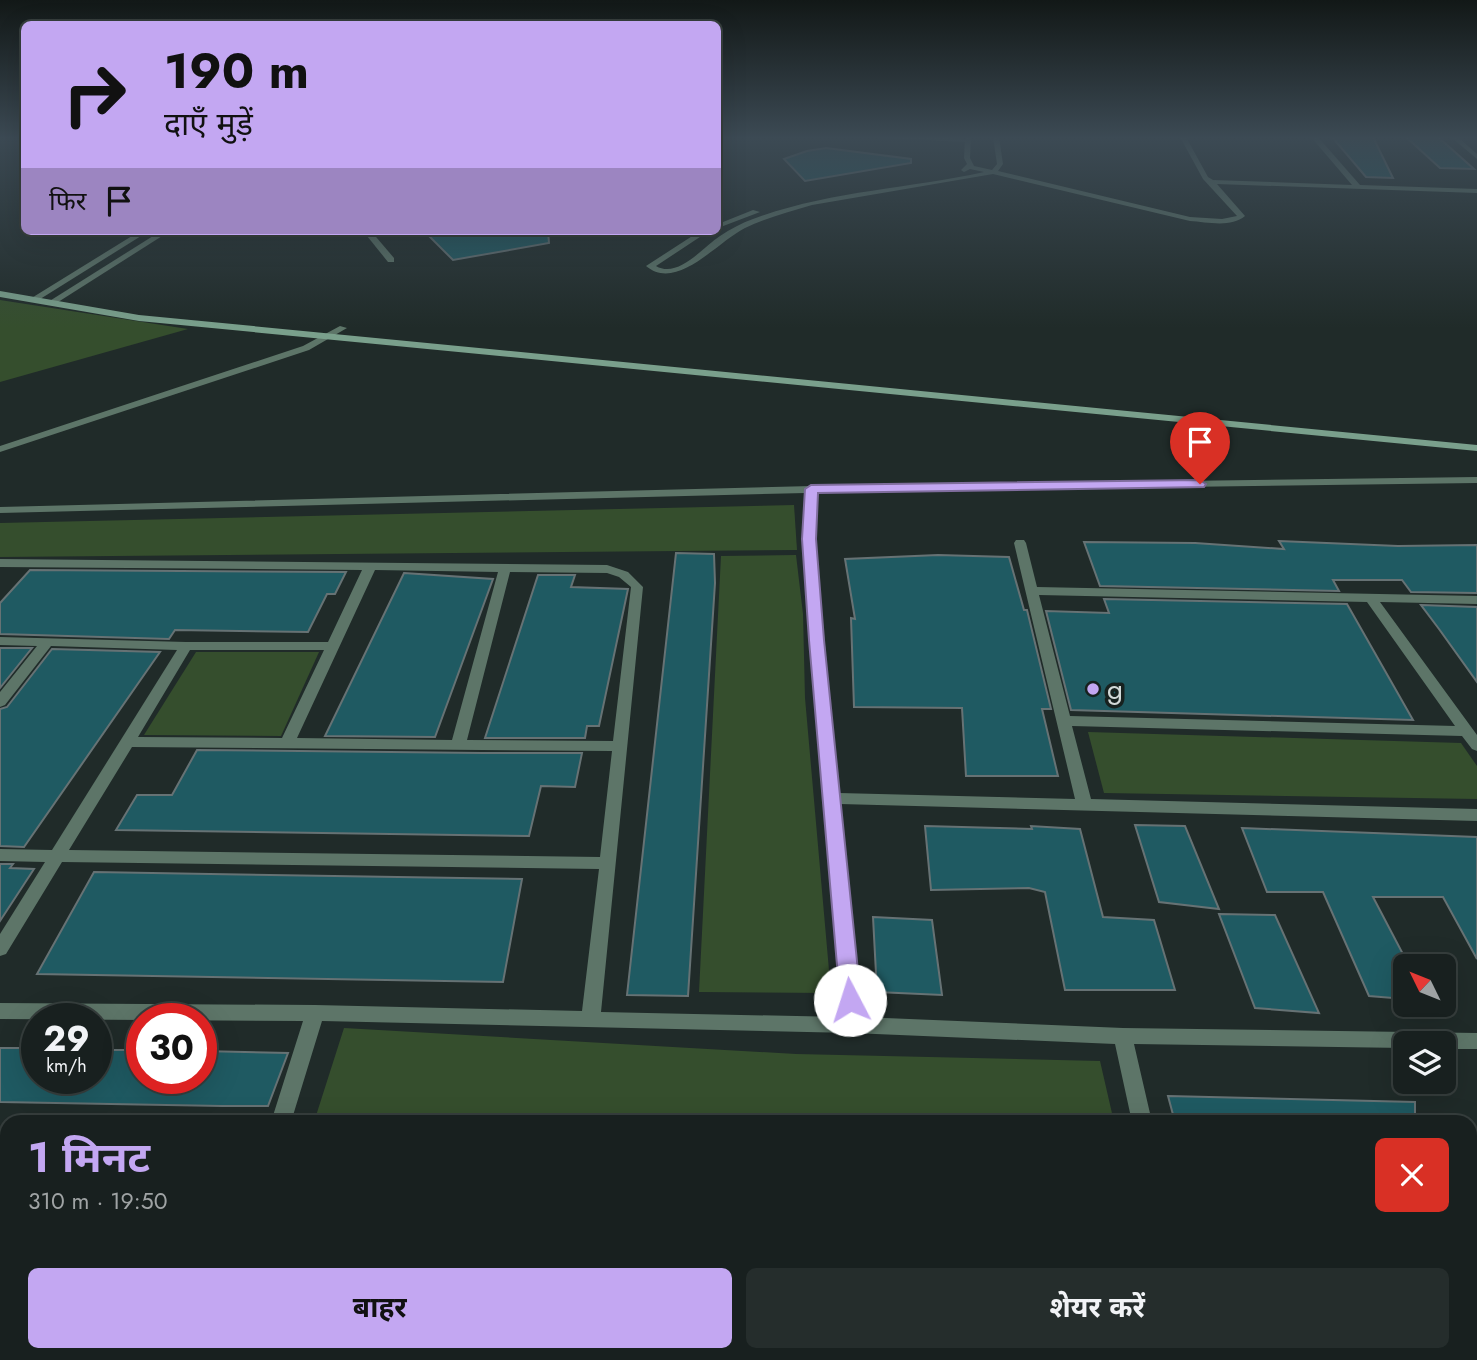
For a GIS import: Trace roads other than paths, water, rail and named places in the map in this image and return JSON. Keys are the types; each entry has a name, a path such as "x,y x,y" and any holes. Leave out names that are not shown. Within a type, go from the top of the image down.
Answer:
{"street":[{"path":"721,225 801,200"},
{"path":"699,235 650,266 658,271 689,264 720,239 744,226 806,205 832,200"},
{"path":"1113,200 1204,221 1239,218 1240,212 1229,200"},
{"path":"34,299 138,235"},
{"path":"51,302 160,235"},
{"path":"370,235 391,260"},
{"path":"0,294 139,318 1330,431 1477,439"},
{"path":"110,311 153,311 343,328 1477,448"},
{"path":"0,449 306,348 343,328"},
{"path":"0,510 811,489 1477,480"},
{"path":"811,489 809,539 852,1025"},
{"path":"1020,543 1034,591 1084,804"},
{"path":"0,563 505,568 620,571 630,578 637,587 591,1019"},
{"path":"287,743 370,566"},
{"path":"458,745 505,568"},
{"path":"1034,591 1477,600"},
{"path":"1371,598 1477,746"},
{"path":"0,641 186,646 332,646"},
{"path":"0,702 47,642"},
{"path":"0,948 186,646"},
{"path":"1064,721 1466,731"},
{"path":"128,742 621,746"},
{"path":"831,798 1477,814"},
{"path":"0,855 608,863"},
{"path":"0,1011 315,1013 852,1025 1124,1036 1477,1041"},
{"path":"283,1115 315,1013"},
{"path":"1124,1036 1141,1115"}],"place":[{"name":"g","path":"1093,689"}]}
